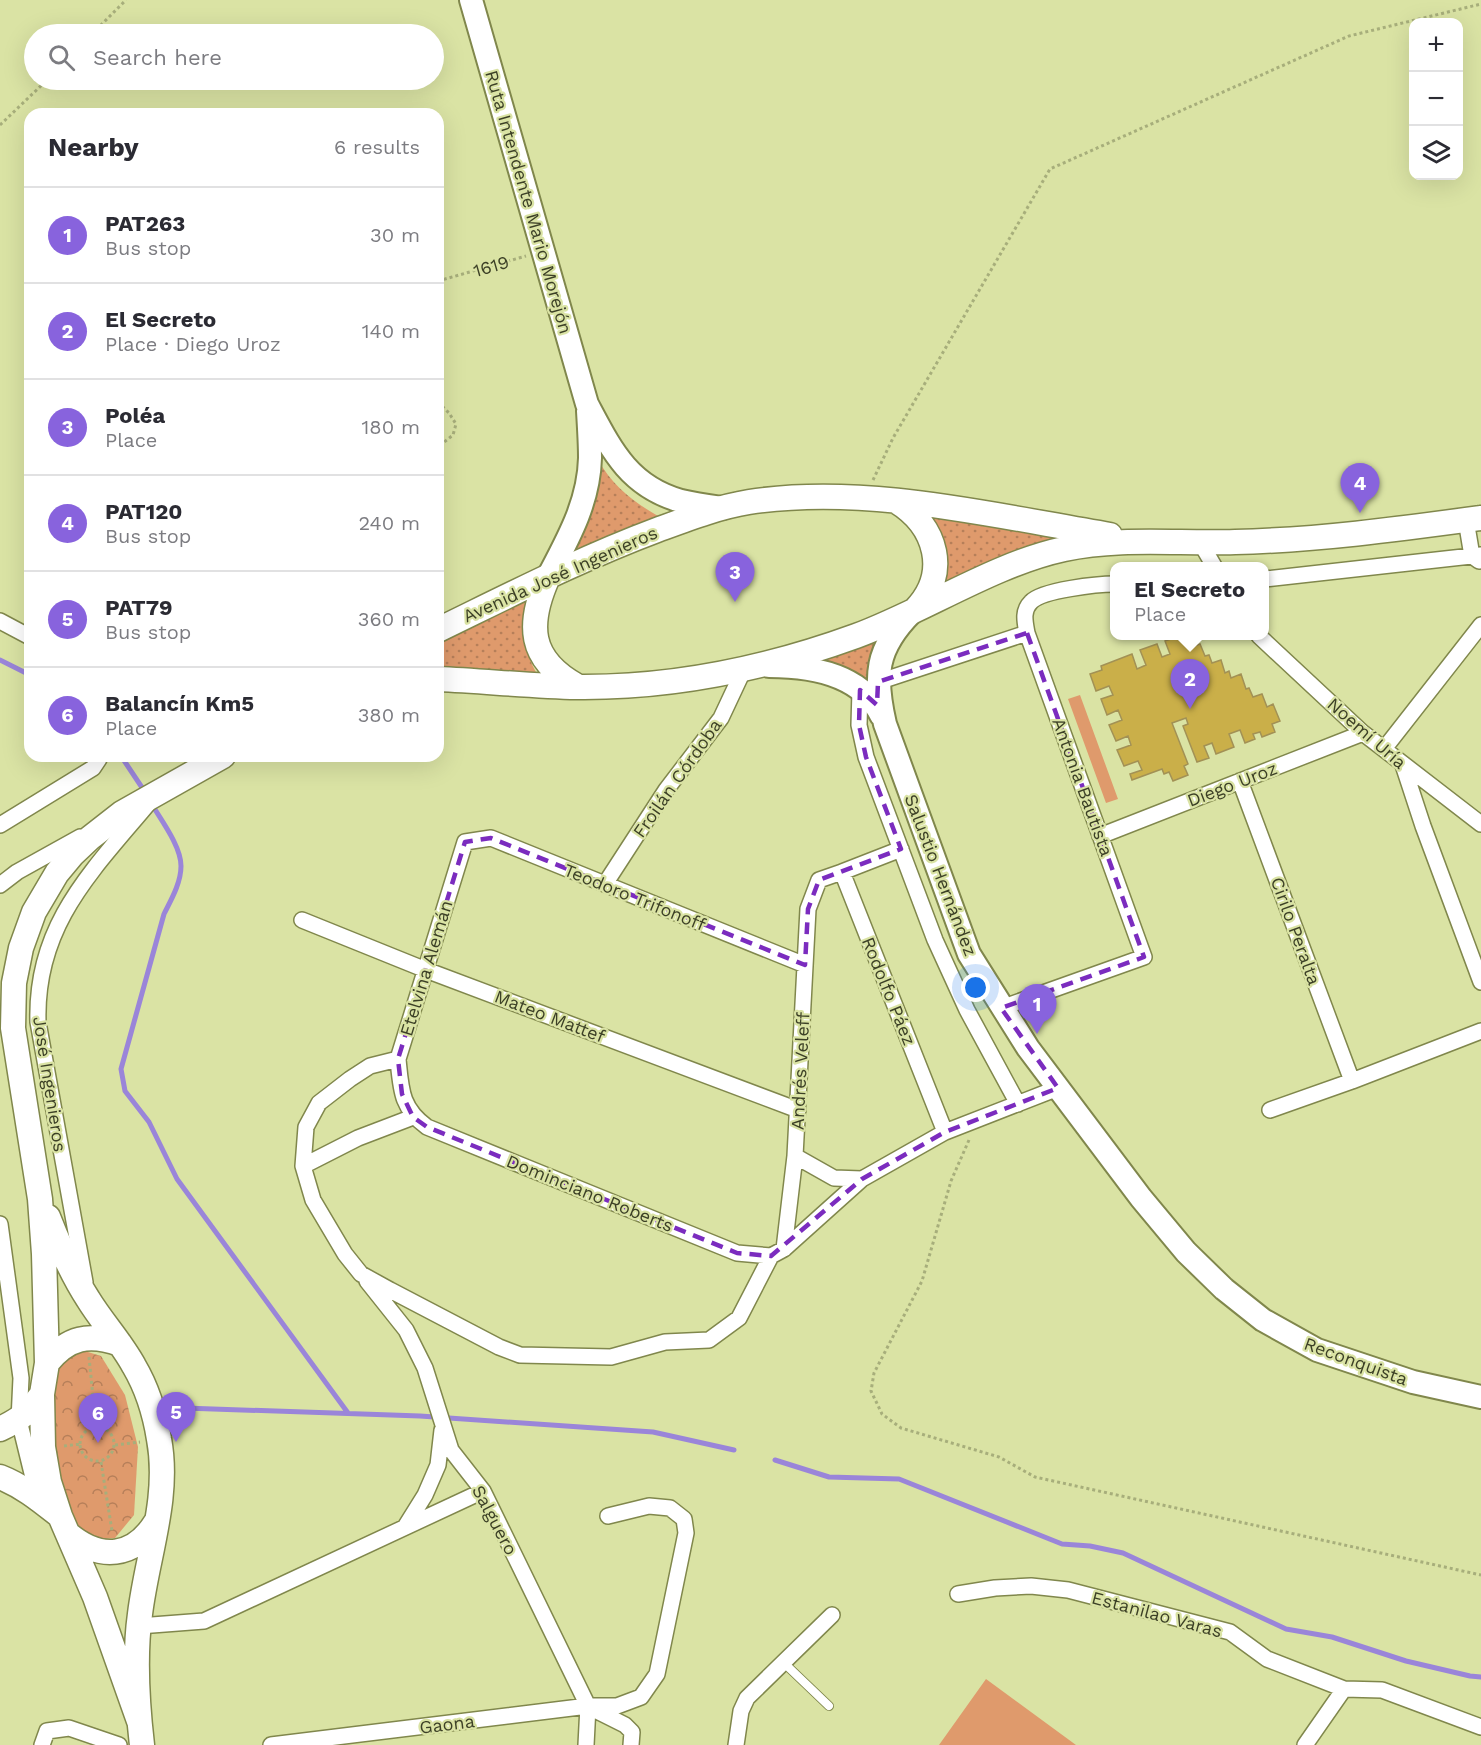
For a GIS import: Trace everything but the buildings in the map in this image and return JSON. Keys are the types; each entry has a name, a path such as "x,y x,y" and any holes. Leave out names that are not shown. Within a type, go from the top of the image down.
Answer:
{"main road":[{"name":"Avenida José Ingenieros","path":"444,627 633,539 722,508 796,497 896,501 1154,542"},
{"path":"896,501 908,509 927,531 935,558 931,587 925,600 912,612"},
{"path":"444,679 578,687 678,680 744,669 830,645 912,612 1008,568 1052,552 1086,545 1235,542 1351,534 1474,519"},
{"path":"548,577 535,613 534,629 538,645 545,660 556,672 578,687"},
{"path":"139,1721 95,1598 64,1525 49,1482 43,1447 42,1394 47,1363 46,1287 40,1199 13,1028 12,1005 16,965 34,912 57,873 90,838 122,813 212,762"},
{"path":"40,1199 70,1267 88,1299 134,1366 146,1390 160,1440 162,1494 149,1558 137,1655 142,1745"},
{"path":"47,1363 57,1350 71,1342 87,1338 104,1339 120,1344"},
{"path":"9,1424 30,1410 42,1394"},
{"path":"0,1477 14,1482 38,1498 82,1546 98,1552 116,1552 133,1547 148,1536 158,1520"}],"street":[{"name":"Ruta Intendente Mario Morejón","path":"471,0 587,404"},
{"path":"587,404 611,449 634,477 662,494 682,501 722,508"},
{"path":"548,577 576,524 582,504 590,459 587,404"},
{"path":"1269,579 1478,558 1474,519"},
{"path":"1200,542 1211,562"},
{"name":"Antonia Bautista","path":"1001,1008 1144,957 1028,633 1024,616 1031,601 1049,593 1110,585"},
{"path":"912,612 894,633 886,649 869,686 859,725 866,757 935,940 967,1010 1018,1104"},
{"path":"0,621 24,634"},
{"path":"1384,749 1481,625"},
{"path":"744,669 771,666 806,668 869,686 1028,633"},
{"name":"Noemí Uría","path":"1263,640 1363,733 1481,824"},
{"name":"Froilán Córdoba","path":"604,884 666,790 721,718 744,669"},
{"name":"Salustio Hernández","path":"869,686 969,954 1001,1008 1058,1089 1141,1198"},
{"name":"Diego Uroz","path":"1100,836 1363,733"},
{"path":"0,825 93,768 96,762"},
{"path":"1403,765 1423,826 1481,982"},
{"name":"Cirilo Peralta","path":"1240,781 1352,1081"},
{"name":"José Ingenieros","path":"88,1299 39,1022 40,979 48,947 69,904 91,872 156,794"},
{"path":"0,885 17,872 122,813"},
{"name":"Teodoro Trifonoff","path":"465,842 491,838 805,965"},
{"name":"Etelvina Alemán","path":"413,1117 402,1094 398,1059 465,842"},
{"path":"842,872 901,849"},
{"name":"Andrés Veleff","path":"777,1252 795,1156 808,909 819,880 842,872"},
{"name":"Rodolfo Páez","path":"842,872 945,1132"},
{"name":"Mateo Mattef","path":"302,920 426,970 798,1110"},
{"path":"1270,1110 1481,1031"},
{"path":"303,1166 306,1128 319,1103 370,1066 398,1059"},
{"path":"361,1274 499,1347 520,1355 611,1357 665,1342 709,1340 739,1318 777,1252 862,1179 945,1132 1058,1089"},
{"path":"303,1166 358,1138 413,1117"},
{"name":"Dominciano Roberts","path":"413,1117 427,1127 737,1252 777,1252"},
{"path":"795,1156 834,1178 862,1179"},
{"name":"Salguero","path":"303,1166 318,1209 345,1254 406,1330 426,1368 451,1450 483,1491 588,1706 586,1745"},
{"name":"Reconquista","path":"1141,1198 1186,1252 1224,1289 1263,1320 1317,1350 1413,1382 1481,1397"},
{"path":"0,1224 21,1378 9,1424 38,1498"},
{"path":"405,1527 425,1495 438,1465 443,1428"},
{"path":"139,1626 204,1621 483,1491"},
{"name":"Gaona","path":"270,1745 384,1739 588,1706 617,1706 641,1697 657,1674 686,1533 684,1519 669,1508 649,1506 608,1516"},
{"name":"Estanilao Varas","path":"958,1594 995,1588 1031,1586 1068,1590 1230,1632 1267,1659 1344,1689 1382,1690 1481,1727"},
{"path":"736,1745 741,1711 747,1698 832,1615"},
{"path":"1305,1745 1344,1689"},
{"path":"588,1706 625,1725 631,1739"},
{"path":"45,1738 69,1728 119,1745"}],"lane":[{"path":"783,1662 829,1706"}],"path":[{"path":"102,24 126,0"},
{"path":"864,498 893,438 1050,169 1349,36 1481,4"},
{"path":"0,125 37,90"},
{"name":"1619","path":"444,279 543,251"},
{"path":"444,408 456,424 453,435 444,442"},
{"path":"978,1119 951,1181 922,1281 874,1373 871,1391 882,1414 901,1428 999,1457 1045,1479 1481,1575"},
{"path":"87,1338 96,1427"},
{"path":"96,1427 109,1431 115,1445 111,1455 101,1462 86,1457 82,1453 80,1444 84,1433 96,1427"},
{"path":"101,1462 116,1552"}],"highlighted area":[{"path":"1027,633 1144,957 1001,1008 1058,1088 945,1132 862,1179 771,1256 737,1253 427,1127 413,1117 402,1094 398,1059 465,842 491,838 805,965 808,909 819,880 901,849 866,757 859,725 860,690 877,705 878,682"}],"green space":[{"path":"598,460 610,478 624,492 658,516 564,559"},
{"path":"918,514 1085,538 941,591"},
{"path":"527,599 524,620 525,640 539,677 444,671 444,637"},
{"path":"888,635 869,672 869,686 818,660"},
{"path":"1080,695 1118,799 1106,803 1068,699"},
{"path":"78,1349 101,1356 125,1395 138,1447 134,1515 115,1538 93,1540 79,1535 66,1515 47,1412 57,1359"},
{"path":"986,1679 1076,1745 939,1745"}],"waterway":[{"path":"0,660 24,672"},
{"path":"125,762 145,792"},
{"path":"151,803 178,850 181,872 164,914 121,1069 125,1091 149,1122 177,1179 348,1413"},
{"path":"184,1408 420,1416 653,1432 734,1450"},
{"path":"775,1460 829,1477 899,1479 1062,1544 1090,1546 1123,1553 1286,1629 1332,1637 1406,1661 1481,1677"}],"place":[{"name":"PAT120","path":"1360,513"},
{"name":"Poléa","path":"735,602"},
{"name":"El Secreto","path":"1190,709"},
{"name":"PAT263","path":"1037,1034"},
{"name":"PAT79","path":"176,1442"},
{"name":"Balancín Km5","path":"98,1443"}]}
